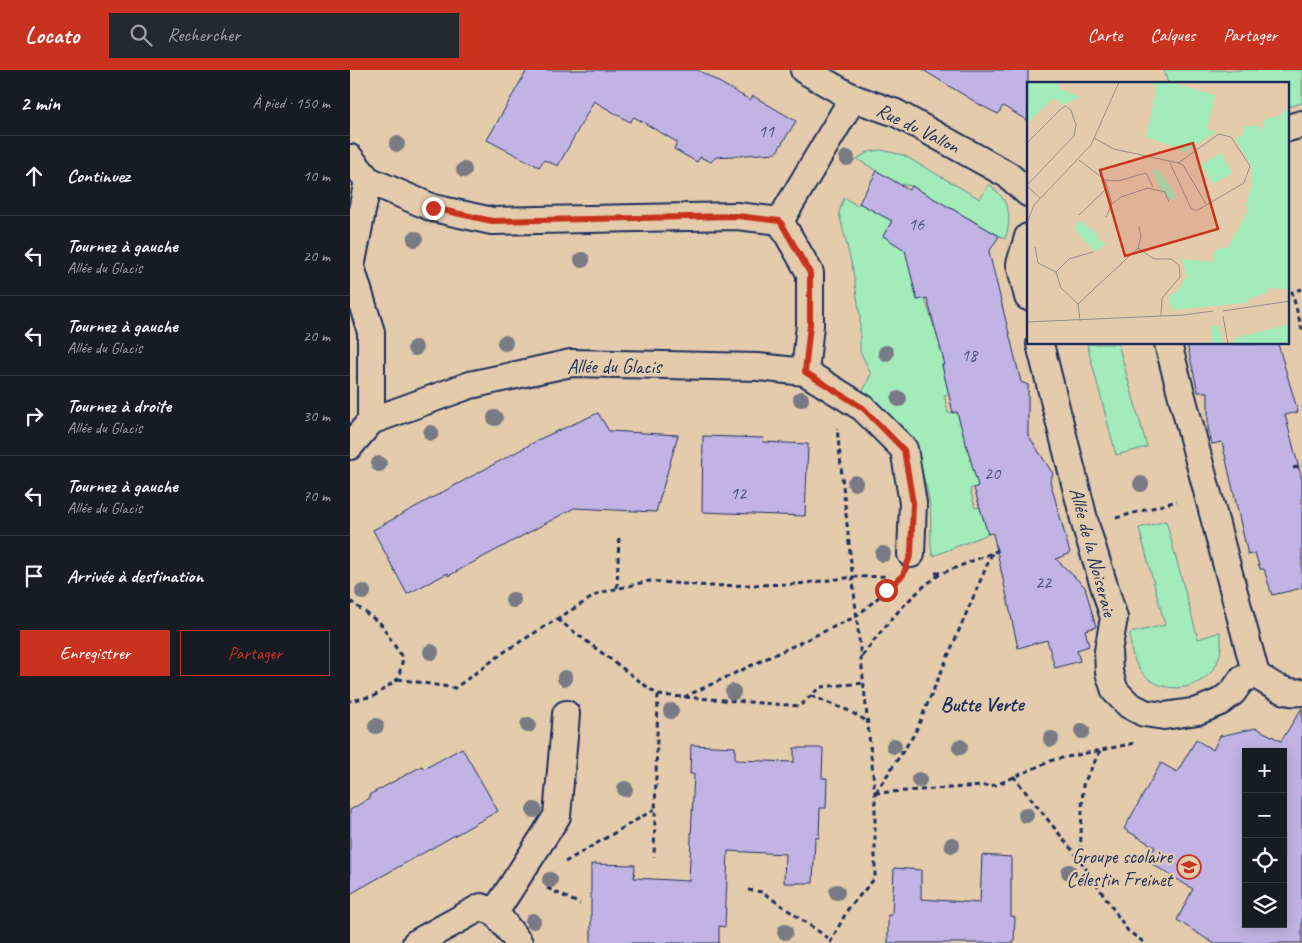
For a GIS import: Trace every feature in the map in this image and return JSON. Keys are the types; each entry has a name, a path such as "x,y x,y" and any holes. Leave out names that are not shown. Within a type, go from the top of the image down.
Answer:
{"street":[{"name":"Rue du Vallon","path":"804,70 853,98 896,113 1008,176 1027,192"},
{"path":"780,221 853,98"},
{"path":"1289,128 1302,124"},
{"path":"350,158 368,180 433,208 492,221 737,216 780,221"},
{"path":"368,180 351,267 372,332 371,421"},
{"path":"780,221 810,273 810,325 805,372"},
{"path":"1027,240 1020,264 1027,293"},
{"name":"Allée de la Noiseraie","path":"1040,345 1086,526 1114,618 1108,651 1110,672 1115,691 1129,706 1144,713 1164,716 1198,711 1220,702 1242,679 1256,675"},
{"path":"1168,345 1256,675 1275,688 1295,693 1302,692"},
{"name":"Allée du Glacis","path":"350,446 371,421 470,385 570,363 758,367 805,372 863,408 904,450 913,503 907,565"},
{"path":"495,912 557,816 566,714"},
{"path":"416,943 481,908 495,912 519,943"}],"path":[{"path":"1302,289 1290,291 1302,330"},
{"path":"748,890 762,892 831,941 848,909 875,878 875,793 854,577 833,390"},
{"path":"1293,468 1302,466"},
{"path":"1086,526 1208,492"},
{"path":"617,588 620,536"},
{"path":"862,657 894,616 923,586 943,573 999,550"},
{"path":"875,793 915,733 993,551"},
{"path":"398,679 455,688 507,650 599,593 617,588 649,581 710,586 797,584 854,577 907,565"},
{"path":"684,697 857,616 907,565"},
{"path":"933,574 943,573"},
{"path":"350,601 381,624 403,658 398,679 374,696 350,701"},
{"path":"557,619 658,695 800,706 820,687 864,682"},
{"path":"654,857 658,695"},
{"path":"811,696 847,710 866,720"},
{"path":"875,793 996,785 1053,760 1101,750 1083,785 1080,860"},
{"path":"1013,776 1080,860 1128,931 1145,943"},
{"path":"520,875 535,880 655,809"}],"green space":[{"path":"1164,70 1302,70 1302,103 1289,107 1289,82 1167,82"},
{"path":"881,150 903,155 980,199 989,184 1001,196 1008,209 1009,223 1005,239 912,186 899,184 857,159 868,152"},
{"path":"844,197 857,206 859,203 892,221 883,236 910,252 934,327 943,324 948,364 942,365 949,394 944,395 948,413 957,412 979,486 970,489 975,508 980,507 988,534 933,556 930,506 922,473 907,442 898,429 863,391 871,374 860,351 860,316 853,270 839,213"},
{"path":"1087,345 1118,345 1147,447 1116,455"},
{"path":"1166,521 1198,639 1220,632 1220,655 1211,672 1197,683 1180,688 1161,686 1145,676 1134,659 1130,633 1165,625 1139,528"}],"building":[{"path":"527,70 698,70 750,100 753,96 796,121 776,153 716,157 711,162 700,157 697,162 674,149 677,142 634,117 630,122 594,101 558,166 544,160 539,167 487,140"},
{"path":"923,70 1028,70 1027,120 1003,106 998,114"},
{"path":"877,171 909,190 912,186 999,236 989,252 1021,382 1028,385 1028,435 1053,474 1050,481 1070,553 1056,559 1085,587 1096,627 1085,630 1089,646 1077,650 1080,661 1055,668 1047,640 1018,648 993,533 988,534 974,488 978,486 957,412 953,413 942,365 945,365 927,298 917,300 905,250 883,236 892,221 859,203"},
{"path":"1187,345 1278,345 1298,412 1285,415 1302,480 1302,588 1272,595 1264,569 1260,569 1255,553 1248,555 1222,442 1212,444 1208,428 1208,392 1198,392"},
{"path":"598,413 609,431 678,435 656,512 574,508 448,576 448,573 407,594 373,530 544,437"},
{"path":"703,436 764,438 763,442 808,444 805,516 702,512"},
{"name":"Groupe scolaire Célestin Freinet","path":"1302,708 1302,943 1213,943 1177,920 1193,889 1147,861 1155,847 1124,829 1161,763 1177,772 1196,740 1213,750 1220,736 1256,728 1281,741"},
{"path":"691,745 735,747 735,760 794,762 794,748 823,748 822,778 827,778 826,808 820,808 819,838 815,838 813,883 784,883 785,854 728,851 725,927 719,926 719,943 591,943 591,864 635,865 634,878 689,881 694,774 690,774"},
{"path":"462,748 498,811 350,894 350,810 370,798 369,795 422,766 424,769"},
{"path":"982,855 1011,857 1011,916 1015,917 1014,943 888,943 888,915 892,915 894,868 921,870 921,899 980,903"}],"place":[{"name":"Groupe scolaire Célestin Freinet","path":"1189,867"}],"district":[{"name":"Butte Verte","path":"982,704"}],"route":[{"path":"433,208 492,221 737,216 780,221 810,273 810,325 805,372 863,408 904,450 913,503 911,554 903,575 886,590"}]}
